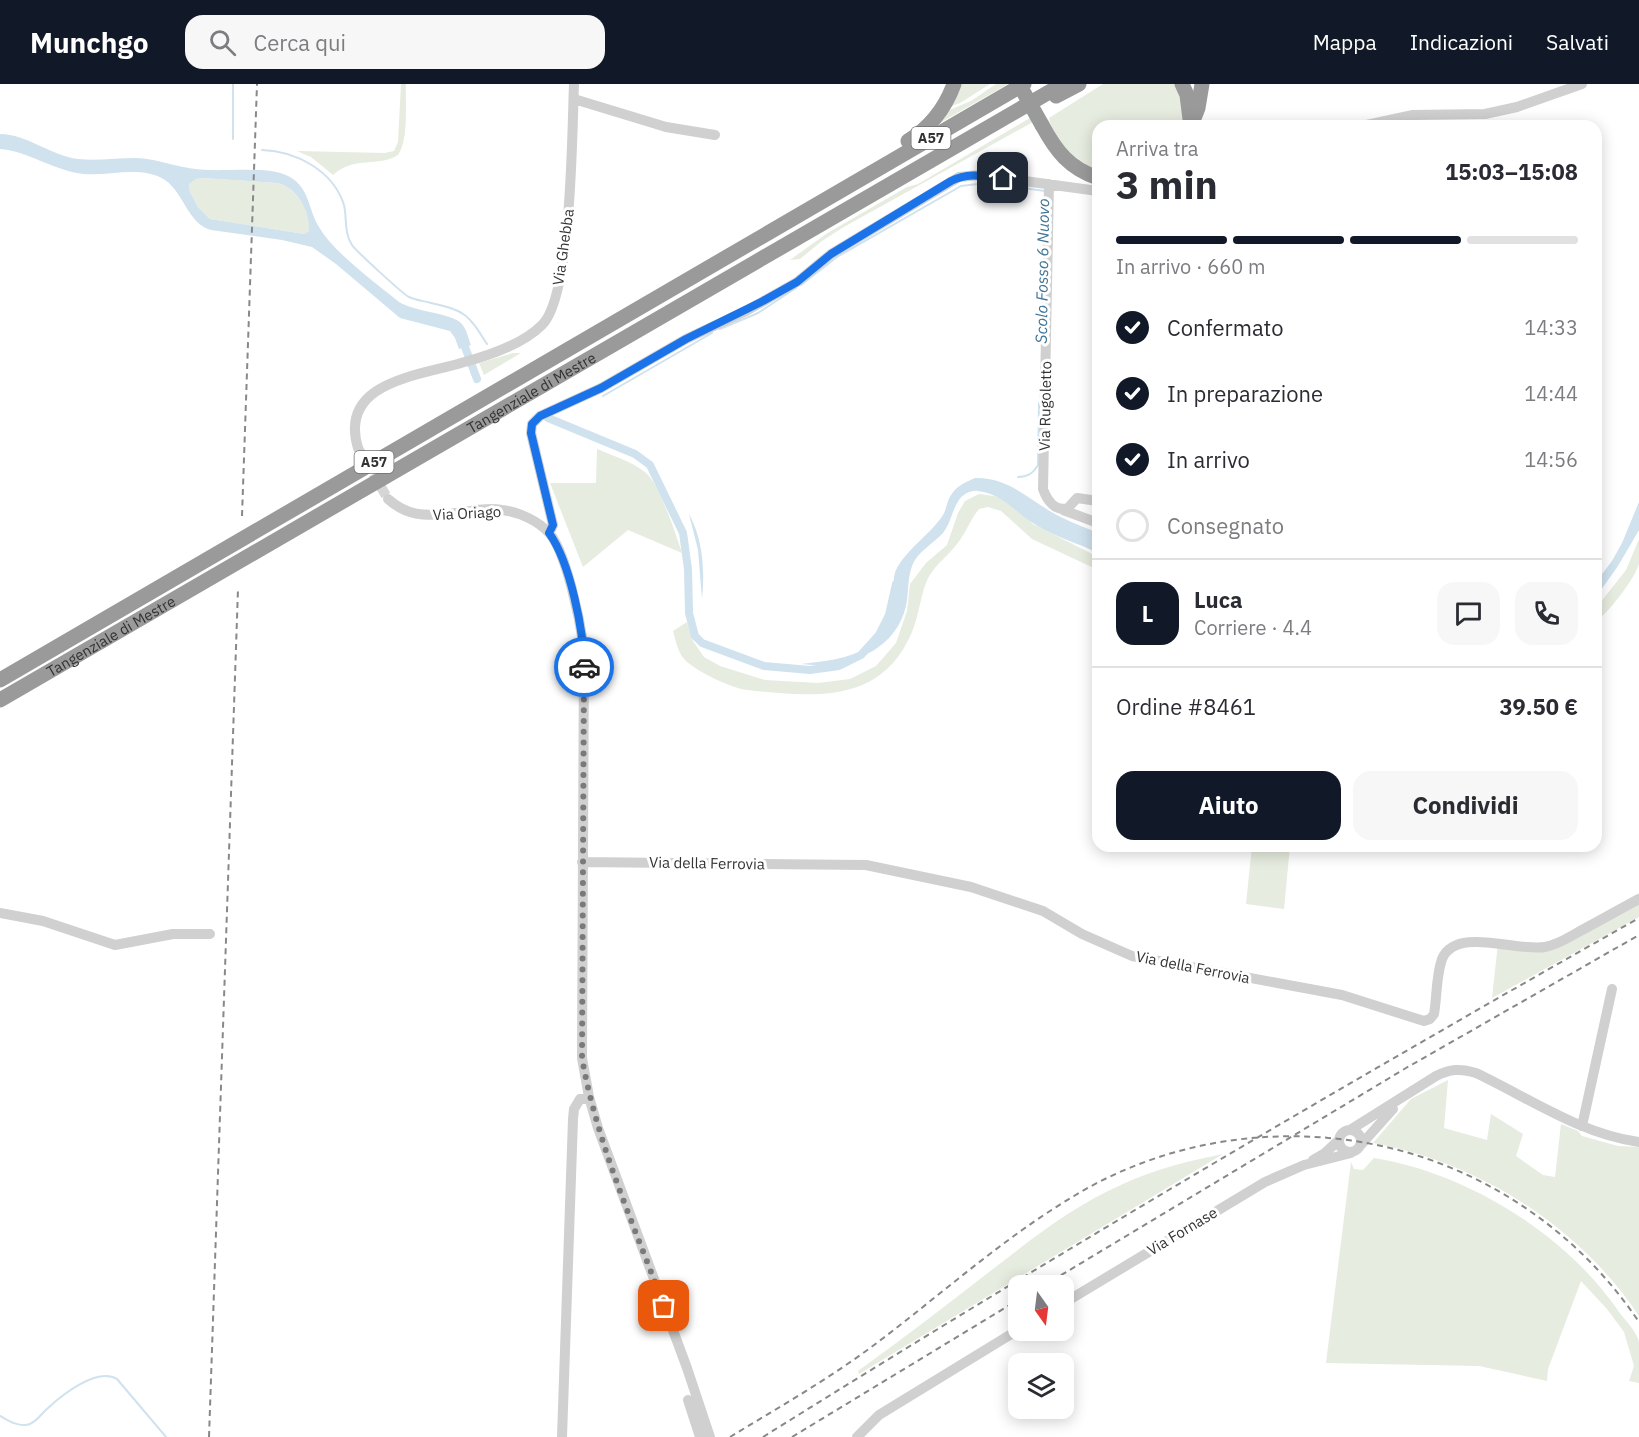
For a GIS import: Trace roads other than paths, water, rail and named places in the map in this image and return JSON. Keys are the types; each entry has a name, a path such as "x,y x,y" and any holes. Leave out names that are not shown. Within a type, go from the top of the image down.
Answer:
{"highway":[{"name":"A57","path":"837,193 857,171 919,135 938,117 954,84"},
{"path":"1018,84 1054,147 1075,167 1092,175"},
{"name":"Tangenziale di Mestre","path":"0,680 1024,84"},
{"name":"Tangenziale di Mestre","path":"0,700 1063,84"},
{"name":"A57","path":"1044,95 1058,96 1079,84"},
{"path":"1182,84 1187,95 1190,120"},
{"path":"1192,120 1202,84"}],"street":[{"name":"Via Ghebba","path":"358,448 355,434 356,420 360,407 374,391 411,376 483,357 534,332 544,323 555,300 565,250 574,84"},
{"path":"1390,120 1413,115 1485,114 1517,107 1582,84"},
{"path":"574,99 666,126 715,135"},
{"path":"549,533 553,525 531,433 532,424 540,416 601,388 686,339 797,282 831,254 959,177 980,175 1092,190"},
{"name":"Via Rugoletto","path":"1049,184 1043,486 1050,502 1063,510 1092,521"},
{"path":"1063,510 1068,508 1075,498 1092,500"},
{"name":"Via Oriago","path":"388,500 397,508 418,515 487,509 513,511 532,520 549,533 561,555 580,624 584,648 582,1058 589,1097 598,1128 687,1368 710,1437"},
{"name":"Via della Ferrovia","path":"582,862 867,865 971,887 1043,911 1082,934 1132,956 1342,995 1424,1021 1434,1012 1441,962 1446,953 1455,946 1473,942 1524,948 1546,947 1639,899"},
{"path":"0,913 43,921 115,945 173,934 210,934"},
{"path":"1582,1126 1612,989"},
{"name":"Via Fornase","path":"1304,1165 1324,1153 1339,1140 1342,1133 1447,1071 1460,1069 1476,1073 1582,1126 1614,1137 1639,1142"},
{"name":"Via Fornase","path":"1074,1297 1278,1175 1355,1150 1408,1094"},
{"path":"562,1437 573,1119 574,1109 580,1099 589,1097"},
{"path":"1339,1140 1342,1150 1355,1150 1360,1136 1350,1130"},
{"path":"857,1437 879,1415 1008,1336"},
{"path":"688,1400 700,1437"}],"water":[{"path":"0,134 20,137 58,154 78,159 137,158 199,170 262,170 290,177 305,193 315,220 334,247 399,302 449,317 461,323 471,345 459,349 450,331 400,318 336,264 312,247 282,240 211,230 203,226 191,215 172,186 156,176 136,172 84,174 62,169 21,153 0,149","holes":["202,178 278,183 291,190 305,209 309,231 304,234 210,219 198,207 190,192 189,184"]},
{"path":"975,478 988,479 1021,492 1052,512 1092,530 1092,550 1043,529 995,496 978,491 970,492 959,500 943,533 914,561 909,576 906,606 891,636 866,655 850,661 834,664 801,664 848,656 873,643 882,633 890,619 894,601 895,573 900,563 941,518 953,493 963,484"},
{"path":"1639,502 1639,530 1602,589 1602,574 1622,543"},
{"path":"689,514 702,555 702,599 698,550"}],"waterway":[{"name":"Scolo Fosso 6 Nuovo","path":"233,84 233,139"},
{"name":"Scolo Fosso 6 Nuovo","path":"262,150 287,154 322,172 339,193 344,205 348,236 355,249 409,297 465,315 487,344"},
{"name":"Scolo Fosso 6 Nuovo","path":"801,285 837,257 961,186 986,183 1045,191"},
{"name":"Scolo Fosso 6 Nuovo","path":"720,329 758,313 796,288"},
{"name":"Scolo Fosso 6 Nuovo","path":"603,396 712,333"},
{"path":"462,339 477,379"},
{"name":"Scolo Fosso 6 Nuovo","path":"1018,477 1030,474 1038,465 1039,403"},
{"path":"548,418 635,454 650,465 683,533 688,569 689,613 695,636 702,643 764,666 810,670 839,666 861,655 879,635 889,615 896,584"},
{"path":"0,1416 15,1424 29,1424 80,1384 90,1379 109,1376 117,1379 166,1437"}],"tunnel":[{"path":"358,448 388,499"}],"railway":[{"path":"242,516 257,84"},
{"path":"209,1437 238,589"},
{"path":"763,1437 980,1303 1198,1173 1639,918"},
{"path":"1061,1275 1406,1068 1639,935"},
{"path":"730,1437 864,1353 1024,1229 1074,1196 1115,1174 1157,1158 1202,1146 1247,1139 1293,1136 1339,1139 1384,1146 1460,1171 1490,1186 1547,1223 1597,1269 1639,1322"},
{"path":"792,1437 1008,1306"}]}
